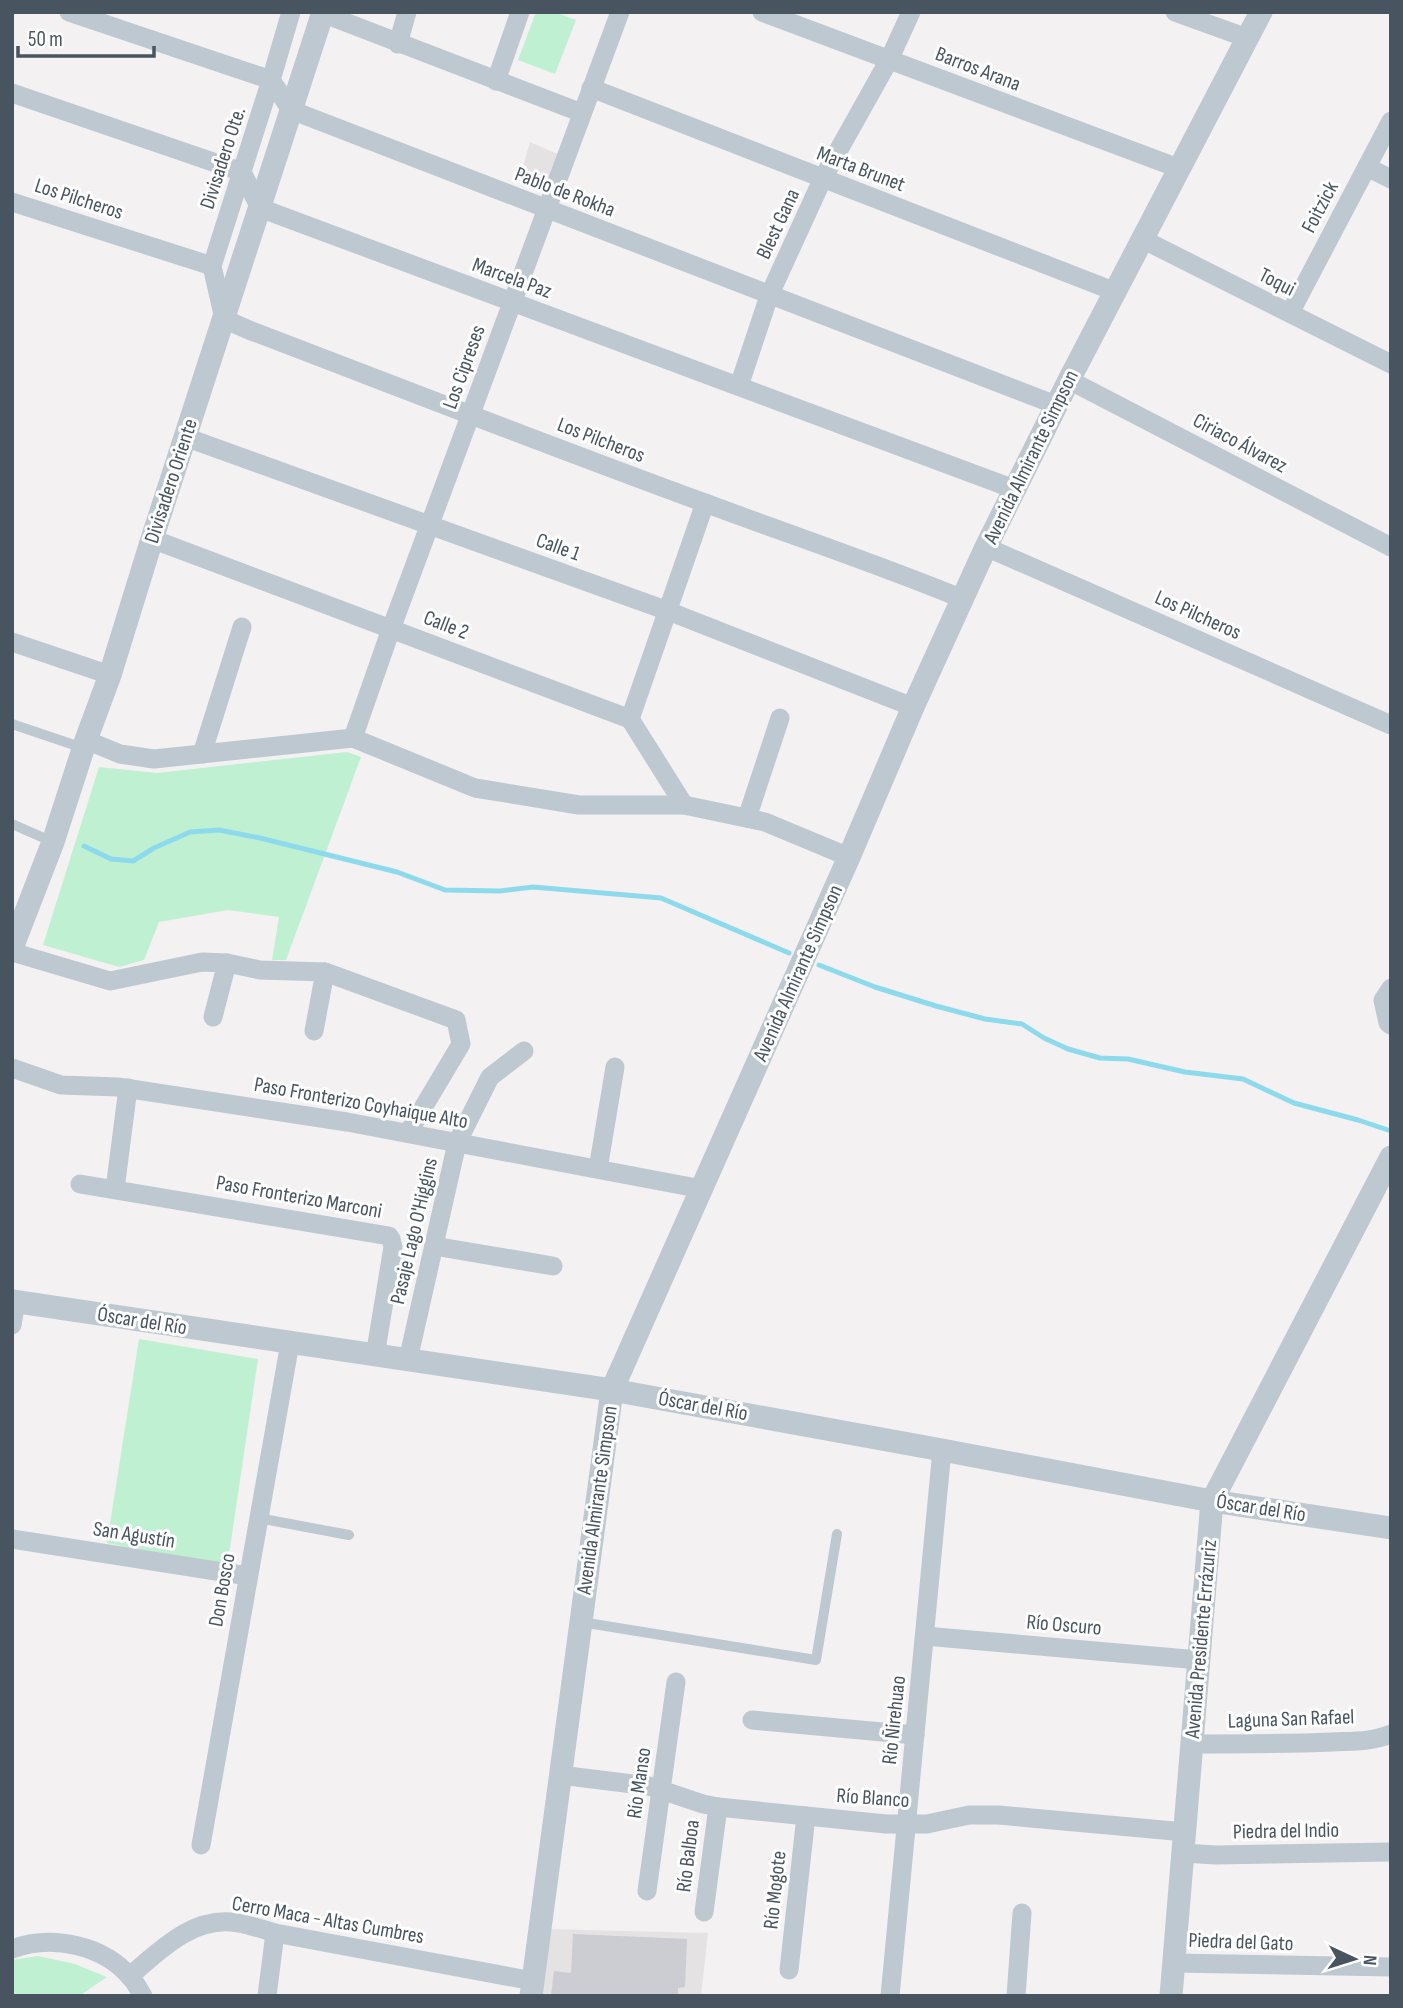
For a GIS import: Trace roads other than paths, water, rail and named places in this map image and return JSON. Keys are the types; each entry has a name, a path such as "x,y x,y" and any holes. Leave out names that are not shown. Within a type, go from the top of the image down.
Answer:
{"street":[{"path":"69,12 271,80 291,110"},
{"name":"Divisadero Ote.","path":"212,266 291,12"},
{"path":"398,44 407,12"},
{"path":"496,80 520,12"},
{"name":"Los Cipreses","path":"354,738 429,525 620,12"},
{"name":"Barros Arana","path":"762,12 1178,168"},
{"name":"Blest Gana","path":"740,386 769,296 823,178 889,60 911,12"},
{"path":"1175,12 1247,38"},
{"name":"Avenida Almirante Simpson","path":"532,1988 612,1390 986,547 1056,405 1261,12"},
{"path":"321,13 582,113"},
{"name":"Divisadero Oriente","path":"12,950 53,842 110,675 321,13"},
{"name":"Marta Brunet","path":"591,88 1116,292"},
{"path":"12,93 242,172 260,208"},
{"name":"Pablo de Rokha","path":"291,110 1056,405"},
{"name":"Foitzick","path":"1290,313 1391,121"},
{"path":"1367,167 1391,179"},
{"name":"Los Pilcheros","path":"12,202 212,266"},
{"name":"Marcela Paz","path":"260,208 1014,489"},
{"name":"Toqui","path":"1144,240 1391,364"},
{"path":"212,266 224,319"},
{"name":"Los Pilcheros","path":"224,319 963,599"},
{"name":"Ciriaco Álvarez","path":"1069,380 1391,547"},
{"name":"Calle 1","path":"185,437 668,611 913,707"},
{"path":"684,805 630,719 705,503"},
{"name":"Calle 2","path":"152,539 630,719"},
{"name":"Los Pilcheros","path":"986,547 1391,725"},
{"path":"202,754 242,627"},
{"path":"12,642 110,675"},
{"path":"747,818 780,718"},
{"path":"85,744 120,754 154,759 354,738 475,788 579,805 684,805 765,822 849,857"},
{"path":"12,950 110,981 202,962 227,963 260,970 325,972 456,1020 461,1044 408,1133"},
{"path":"213,1017 227,963"},
{"path":"314,1031 325,972"},
{"path":"1391,988 1383,1000 1388,1023 1391,1025"},
{"name":"Pasaje Lago O'Higgins","path":"408,1360 457,1143 490,1077 524,1051"},
{"path":"598,1169 615,1067"},
{"name":"Paso Fronterizo Coyhaique Alto","path":"12,1069 61,1085 128,1088 347,1122 702,1189"},
{"path":"115,1189 128,1088"},
{"name":"Avenida Presidente Errázuriz","path":"1171,1996 1212,1502 1391,1157"},
{"name":"Paso Fronterizo Marconi","path":"80,1184 388,1236 393,1247 375,1356"},
{"path":"434,1245 554,1266"},
{"path":"12,1325 14,1301"},
{"name":"Óscar del Río","path":"14,1301 612,1390 1212,1502 1391,1528"},
{"name":"Don Bosco","path":"201,1845 290,1343"},
{"name":"Río Ñirehuao","path":"890,1996 942,1450"},
{"name":"San Agustín","path":"12,1539 248,1576"},
{"name":"Río Oscuro","path":"925,1636 1199,1660"},
{"name":"Río Manso","path":"647,1891 676,1682"},
{"path":"752,1720 915,1735"},
{"name":"Laguna San Rafael","path":"1192,1744 1346,1741 1380,1738 1391,1734"},
{"name":"Río Blanco","path":"560,1775 638,1784 718,1807 906,1825 937,1823 969,1815 998,1815 1184,1842"},
{"name":"Río Balboa","path":"705,1912 718,1807"},
{"name":"Río Mogote","path":"789,1970 806,1816"},
{"name":"Piedra del Indio","path":"1184,1842 1216,1855 1391,1852"},
{"path":"1016,1996 1022,1913"},
{"name":"Cerro Maca - Altas Cumbres","path":"130,1976 170,1940 204,1924 236,1922 275,1933 532,1988"},
{"path":"266,1994 275,1933"},
{"path":"12,1949 25,1944 66,1942 99,1952 130,1976 144,1996"},
{"name":"Piedra del Gato","path":"1174,1963 1391,1967"}],"lane":[{"path":"12,724 85,744"},
{"path":"12,824 53,842"},
{"path":"258,1518 349,1535"},
{"path":"581,1622 816,1660 837,1534"}],"waterway":[{"path":"84,846 111,859 133,861 190,832 219,830 397,872 445,890 500,891 533,887 661,898 789,953"},
{"path":"819,965 875,987 936,1006 985,1019 1022,1024 1068,1049 1100,1058 1128,1059 1185,1072 1243,1079 1294,1103 1388,1130"}]}
